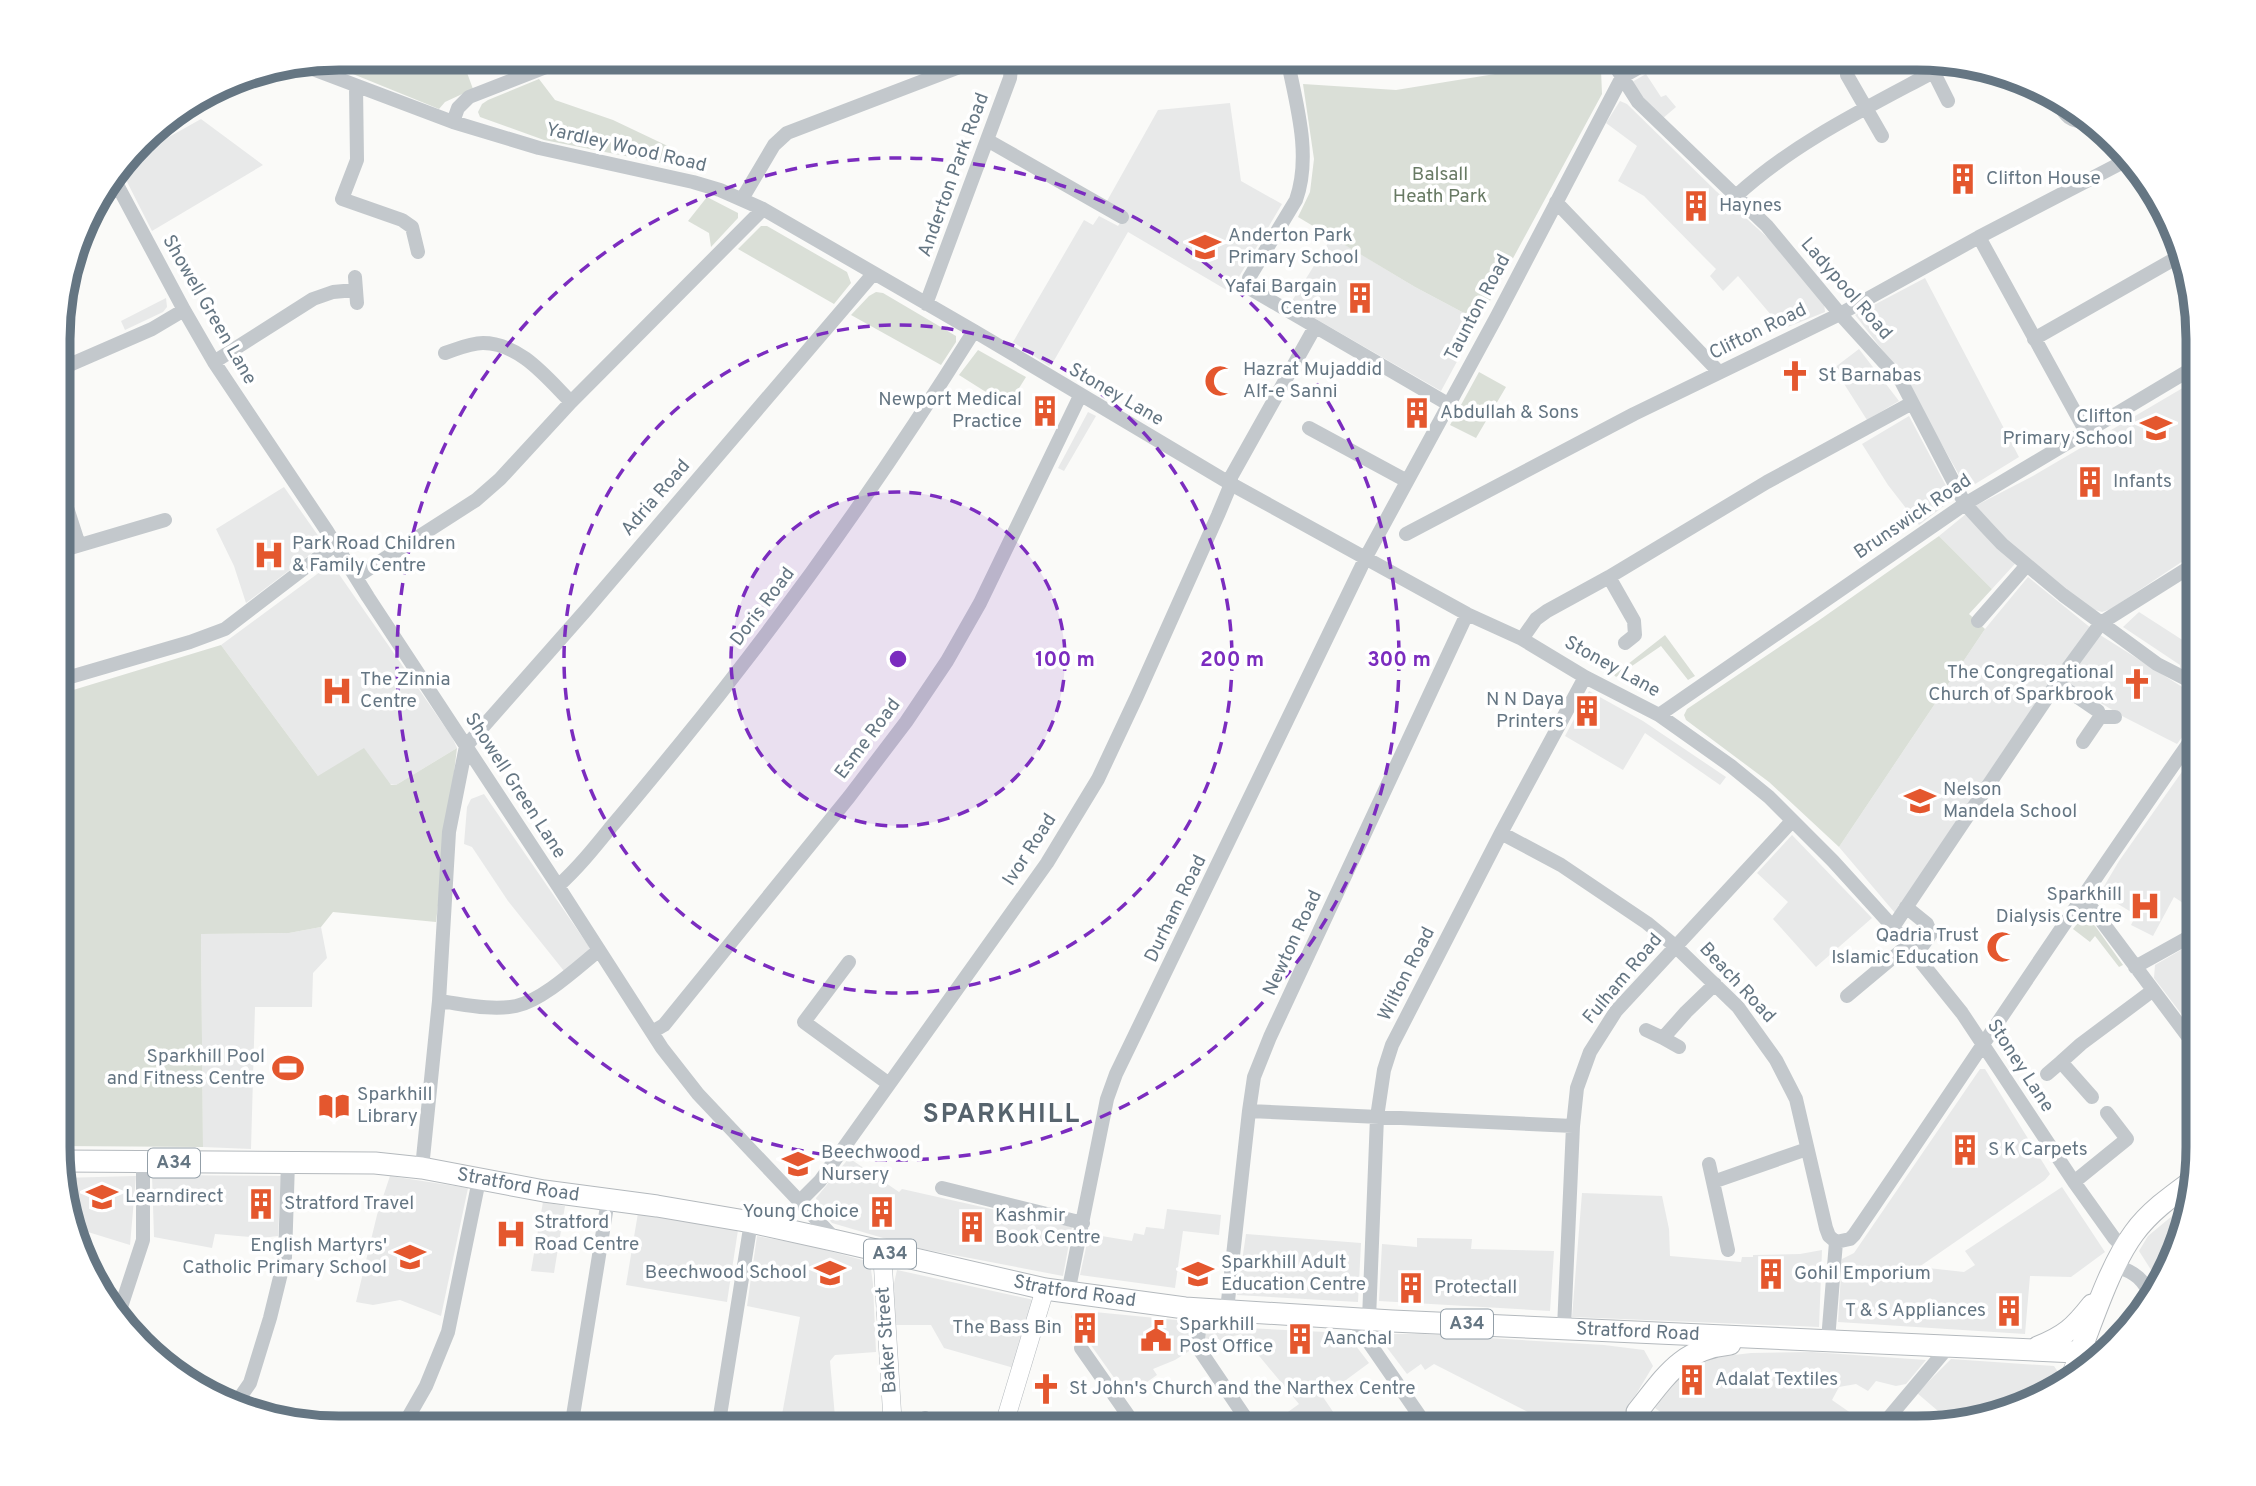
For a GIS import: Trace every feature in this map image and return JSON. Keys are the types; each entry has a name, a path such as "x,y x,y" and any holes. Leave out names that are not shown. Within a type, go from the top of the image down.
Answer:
{"highway":[{"name":"Stratford Road","path":"71,1161 375,1163 422,1168 479,1180 751,1222 1045,1289 1202,1310 2089,1352"},
{"path":"2089,1352 2104,1294 2120,1257 2148,1217 2183,1189"},
{"path":"2104,1294 2102,1328 2106,1338"},
{"path":"2033,1349 2062,1337 2076,1327 2104,1294"},
{"path":"1634,1416 1656,1376 1686,1334"},
{"path":"1635,1416 1682,1360 1698,1351 1718,1345 1783,1338"}],"main road":[{"name":"Baker Street","path":"879,1251 883,1267 892,1416"},
{"path":"1007,1416 1045,1289"}],"street":[{"path":"453,122 457,108 469,97 538,70"},
{"path":"742,199 774,145 787,133 952,70"},
{"name":"Anderton Park Road","path":"926,304 988,141 1011,70"},
{"path":"1289,70 1301,135 1303,160 1300,188 1296,200 1252,272 1248,282 1252,292 1448,404"},
{"name":"Ladypool Road","path":"1618,70 1637,102 1767,226 1840,314 1901,381 1965,504 2002,544 2101,623 2157,664 2186,679"},
{"path":"1622,77 1635,70"},
{"path":"1735,196 1787,155 1923,70"},
{"name":"Yardley Wood Road","path":"318,71 453,122 539,148 693,182 742,199 926,304"},
{"path":"1933,71 1948,101"},
{"path":"1847,75 1882,136"},
{"name":"Taunton Road","path":"1366,557 1622,77"},
{"path":"356,86 357,160 342,199 402,220 412,227 418,253"},
{"path":"988,141 1122,216"},
{"name":"Clifton Road","path":"1406,534 1634,414 1840,314 2120,163"},
{"name":"Showell Green Lane","path":"117,187 214,362 336,544 662,1048 698,1094 837,1241"},
{"path":"1556,202 1719,372"},
{"path":"356,577 476,500 500,480 571,402 763,209"},
{"path":"1979,237 2086,432"},
{"path":"2034,339 2174,259"},
{"name":"Adria Road","path":"467,746 873,274"},
{"path":"214,362 313,299 333,292 355,290"},
{"name":"Stoney Lane","path":"926,304 1231,484 1467,614 1522,639 1585,677 1659,715 1731,766 1769,797 1833,861 1892,927 1915,945 2114,1238 2120,1257 2146,1287"},
{"path":"70,365 152,329 184,310"},
{"name":"Ivor Road","path":"800,1201 820,1181 1047,863 1098,779 1138,696 1231,484 1231,477 1315,327"},
{"name":"Doris Road","path":"558,886 576,870 654,776 794,599 859,507 974,331"},
{"path":"445,353 470,344 482,343 496,344 512,350 530,362 571,402"},
{"name":"Brunswick Road","path":"1659,715 1965,504 2186,372"},
{"name":"Esme Road","path":"652,1032 664,1025 743,929 906,722 947,661 980,603 1080,396"},
{"path":"1522,639 1536,619 1767,482 1912,403"},
{"path":"1309,428 1407,481"},
{"path":"70,517 79,545"},
{"path":"70,548 166,519"},
{"path":"70,677 225,629 336,544"},
{"name":"Durham Road","path":"1068,1293 1107,1099 1116,1074 1366,557"},
{"path":"1978,621 2027,565"},
{"path":"1892,927 2057,683 2101,623 2186,570"},
{"path":"1609,577 1634,621 1634,641"},
{"name":"Newton Road","path":"1227,1310 1254,1077 1270,1037 1467,614"},
{"name":"Wilton Road","path":"1361,1319 1377,1117 1384,1070 1392,1045 1500,833 1585,677"},
{"path":"2057,683 2088,702 2098,711 2100,717"},
{"path":"2100,717 2115,717"},
{"path":"2083,742 2100,717"},
{"path":"422,1168 439,1001 449,832 467,746"},
{"path":"1828,1340 1836,1242 1850,1239 1854,1235 2082,895 2186,747"},
{"path":"460,782 471,776 485,775"},
{"name":"Fulham Road","path":"1564,1328 1573,1126 1577,1088 1582,1071 1600,1032 1616,1011 1792,821"},
{"name":"Beach Road","path":"1500,833 1532,848 1616,901 1675,946 1738,1007 1776,1060 1796,1099 1829,1236 1836,1242"},
{"path":"2082,895 2186,1035"},
{"path":"1847,996 1931,933 1927,924 1906,907"},
{"path":"2135,967 2186,939"},
{"path":"439,1001 493,1008 518,1006 543,993 598,951"},
{"path":"849,962 804,1022 890,1084"},
{"path":"1663,1038 1715,984"},
{"path":"2048,1074 2081,1044 2152,991"},
{"path":"1646,1030 1679,1047"},
{"path":"2061,1062 2092,1097"},
{"path":"1249,1111 1573,1126"},
{"path":"2074,1182 2127,1139 2107,1114"},
{"path":"1713,1182 1807,1149"},
{"path":"122,1306 143,1240 143,1162"},
{"path":"240,1397 250,1383 285,1257 288,1162"},
{"path":"1709,1164 1728,1250"},
{"path":"409,1416 426,1386 448,1332 479,1180"},
{"path":"943,1188 1083,1223"},
{"path":"573,1416 608,1200"},
{"path":"720,1416 751,1222"},
{"path":"1202,1310 1197,1346 1244,1416"},
{"path":"1361,1319 1422,1416"},
{"path":"1890,1416 1949,1346"},
{"path":"1082,1348 1129,1416"}],"shaded area":[{"path":"1646,74 1661,97 1666,95 1676,107 1662,119 1632,86 1632,82"},
{"path":"1620,101 1627,104 1768,238 1824,303 1825,312 1783,329 1738,276 1723,291 1710,276 1716,269 1644,196 1618,181 1637,146 1606,123"},
{"name":"Anderton Park Primary School","path":"1230,103 1241,181 1282,204 1230,292 1128,232 1052,364 1049,366 1013,342 1084,220 1093,225 1099,216 1118,226 1127,213 1107,201 1158,110"},
{"path":"201,119 263,165 152,231 125,177 151,147"},
{"path":"1332,237 1415,287 1479,321 1441,391 1290,304"},
{"path":"1925,278 2019,457 1967,489 1904,378 1855,315"},
{"path":"166,298 167,307 163,312 125,330 121,321"},
{"path":"1859,349 1899,401 1867,420 1834,368"},
{"path":"2186,386 2186,559 2111,609 2102,612 2089,608 2023,555 1992,589 1939,536 1977,505 2031,477"},
{"path":"1088,412 1096,416 1064,471 1058,468"},
{"path":"1909,416 1953,499 1919,525 1888,485 1862,444"},
{"name":"Park Road Children & Family Centre","path":"284,487 324,544 246,603 234,566 216,529"},
{"name":"The Zinnia Centre","path":"328,566 334,567 457,748 396,785 318,776 221,645"},
{"name":"Nelson Mandela School","path":"2028,577 2097,633 2186,689 2186,732 2177,744 2124,717 2054,675 1895,913 1839,847 1985,629"},
{"path":"2139,612 2186,642 2186,671 2180,668 2180,665 2123,627"},
{"path":"1589,691 1643,721 1726,777 1720,785 1645,733 1623,770 1565,736"},
{"path":"2186,766 2186,905 2174,897 2153,936 2131,925 2136,915 2100,893 2119,861"},
{"path":"484,794 592,951 564,971 508,901 472,847 464,844 467,807 471,799"},
{"path":"1792,835 1872,918 1816,967 1773,919 1788,902 1757,873"},
{"path":"321,927 327,958 313,973 312,1007 255,1007 251,1149 203,1147 201,934 289,933"},
{"path":"2186,947 2186,1020 2154,978 2155,965"},
{"path":"1980,1069 1985,1069 2050,1174 1919,1267 1964,1272 1975,1265 1965,1251 2062,1187 2105,1252 2071,1277 2030,1276 2025,1334 1838,1322 1842,1259 1854,1253"},
{"path":"849,1158 899,1192 902,1189 1072,1227 1063,1276 917,1248 832,1223 818,1208 816,1198"},
{"path":"152,1175 281,1176 278,1236 262,1238 215,1234 212,1248 154,1237"},
{"path":"136,1176 130,1245 83,1231 72,1178"},
{"name":"English Martyrs' Catholic Primary School","path":"390,1176 468,1188 441,1316 400,1300 373,1305 356,1302 377,1215"},
{"path":"1582,1193 1662,1196 1669,1229 1670,1256 1741,1262 1742,1257 1753,1255 1800,1254 1822,1250 1819,1327 1572,1317"},
{"path":"543,1202 565,1206 554,1273 531,1271"},
{"path":"1167,1209 1221,1215 1219,1235 1183,1231 1175,1288 1080,1275 1089,1234 1132,1241 1134,1233 1144,1235 1146,1227 1164,1229"},
{"path":"2178,1211 2166,1250 2154,1274 2139,1251 2148,1236"},
{"path":"638,1213 738,1230 727,1302 626,1285"},
{"path":"1246,1234 1361,1243 1358,1302 1237,1295"},
{"path":"757,1236 807,1245 870,1262 876,1352 835,1355 830,1361 835,1416 782,1416 800,1317 747,1306"},
{"path":"1417,1238 1472,1239 1471,1249 1554,1251 1550,1311 1379,1301 1382,1244 1417,1247"},
{"path":"897,1270 1034,1300 1014,1368 944,1348 931,1325 896,1325 892,1292"},
{"path":"1074,1310 1226,1327 1346,1333 1369,1363 1323,1397 1336,1416 1282,1416 1299,1404 1241,1334 1212,1351 1205,1341 1175,1360 1153,1369 1157,1375 1127,1396 1071,1317"},
{"path":"1383,1334 1604,1345 1644,1350 1653,1366 1623,1416 1575,1416 1569,1412 1566,1416 1536,1416 1434,1364 1425,1370 1421,1364 1407,1374 1385,1345"},
{"path":"1812,1352 1926,1360 1906,1384 1896,1386 1876,1381 1868,1391 1856,1384 1839,1387 1832,1400 1855,1416 1666,1416 1655,1408 1676,1377 1690,1364 1751,1353"},
{"path":"1951,1359 2054,1366 2060,1375 2020,1396 1952,1414 1942,1415 1917,1393"}],"green space":[{"path":"343,70 466,70 473,89 445,102 439,109"},
{"name":"Balsall Heath Park","path":"1520,70 1601,70 1602,94 1479,321 1415,287 1298,217 1310,192 1314,159 1303,84 1396,90"},
{"path":"539,79 555,100 613,120 674,149 666,164 544,140 480,117 478,112 488,100"},
{"path":"707,197 738,213 738,218 711,247 709,233 688,221"},
{"path":"761,226 767,226 847,272 851,283 834,304 738,249"},
{"path":"876,292 883,293 956,336 956,342 941,365 851,315"},
{"path":"978,350 1026,377 1008,406 959,375"},
{"path":"1479,372 1506,387 1476,438 1450,425"},
{"path":"1939,536 1992,589 1969,614 1985,629 1839,847 1769,782 1686,720 1684,715 1687,709"},
{"path":"1665,635 1695,676 1688,680 1661,646 1616,677 1614,675"},
{"path":"221,645 318,776 364,748 391,785 396,785 457,748 436,922 333,912 321,927 289,933 201,934 203,1147 70,1146 70,691"},
{"path":"2084,915 2088,916 2123,965 2119,967 2095,936 2090,942 2073,929"}],"place":[{"name":"Clifton House","path":"1963,179"},
{"name":"Haynes","path":"1696,206"},
{"name":"Anderton Park Primary School","path":"1205,247"},
{"name":"Yafai Bargain Centre","path":"1360,298"},
{"name":"St Barnabas","path":"1795,376"},
{"name":"Hazrat Mujaddid Alf-e Sanni","path":"1220,381"},
{"name":"Newport Medical Practice","path":"1045,411"},
{"name":"Abdullah & Sons","path":"1417,413"},
{"name":"Clifton Primary School","path":"2156,428"},
{"name":"Infants","path":"2090,482"},
{"name":"Park Road Children & Family Centre","path":"269,555"},
{"name":"The Congregational Church of Sparkbrook","path":"2137,684"},
{"name":"The Zinnia Centre","path":"337,691"},
{"name":"N N Daya Printers","path":"1587,711"},
{"name":"Nelson Mandela School","path":"1920,801"},
{"name":"Sparkhill Dialysis Centre","path":"2145,906"},
{"name":"Qadria Trust Islamic Education","path":"2002,947"},
{"name":"Sparkhill Pool and Fitness Centre","path":"288,1068"},
{"name":"Sparkhill Library","path":"334,1106"},
{"name":"S K Carpets","path":"1965,1150"},
{"name":"Beechwood Nursery","path":"798,1164"},
{"name":"Learndirect","path":"102,1197"},
{"name":"Stratford Travel","path":"261,1204"},
{"name":"Young Choice","path":"882,1212"},
{"name":"Kashmir Book Centre","path":"972,1227"},
{"name":"Stratford Road Centre","path":"511,1234"},
{"name":"English Martyrs' Catholic Primary School","path":"410,1257"},
{"name":"Beechwood School","path":"830,1273"},
{"name":"Sparkhill Adult Education Centre","path":"1198,1274"},
{"name":"Gohil Emporium","path":"1771,1274"},
{"name":"Protectall","path":"1411,1288"},
{"name":"T & S Appliances","path":"2009,1311"},
{"name":"The Bass Bin","path":"1085,1328"},
{"name":"Sparkhill Post Office","path":"1156,1336"},
{"name":"Aanchal","path":"1300,1339"},
{"name":"Adalat Textiles","path":"1692,1380"},
{"name":"St John's Church and the Narthex Centre","path":"1046,1389"}],"district":[{"name":"SPARKHILL","path":"1002,1115"}]}
